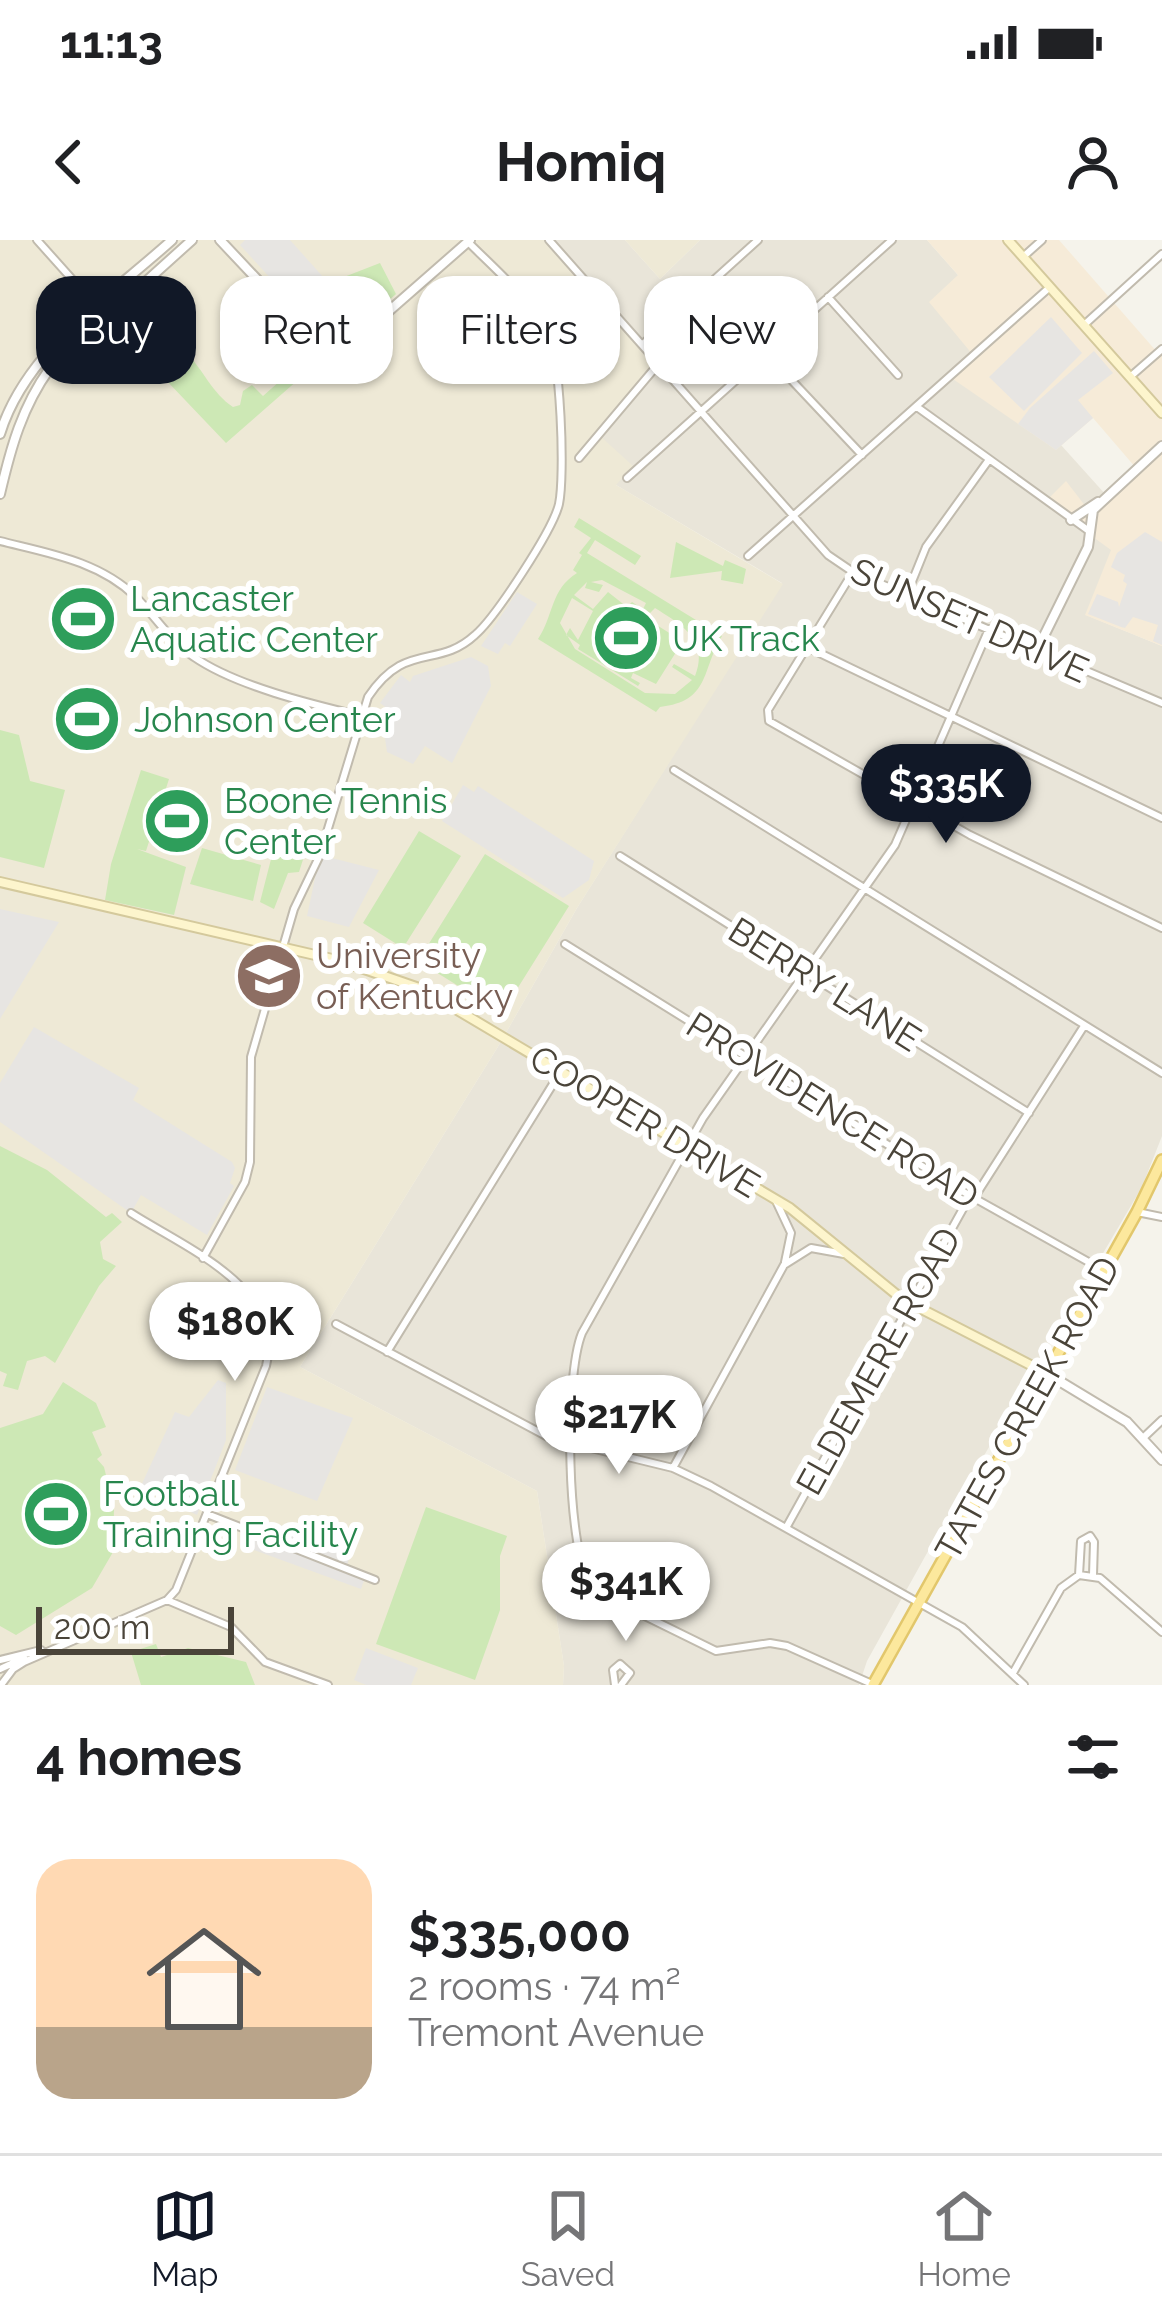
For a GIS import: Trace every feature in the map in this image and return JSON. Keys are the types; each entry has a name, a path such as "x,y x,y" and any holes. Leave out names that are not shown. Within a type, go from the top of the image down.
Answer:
{"main road":[{"path":"1008,240 1162,413"},
{"name":"COOPER DRIVE","path":"0,882 284,947 373,970 422,989 805,1218 910,1304 1046,1372"},
{"name":"TATES CREEK ROAD","path":"876,1685 1162,1160"}],"street":[{"path":"38,240 70,276"},
{"path":"136,276 172,240"},
{"path":"146,276 192,240"},
{"path":"203,1258 240,1196 250,1162 251,1057 294,909 320,855 361,716 380,678 395,667 405,660 448,651 483,628 548,530 559,504 554,347 533,313 469,241 339,358 327,358 220,240"},
{"name":"SUNSET DRIVE","path":"549,240 643,344"},
{"path":"643,344 758,240"},
{"path":"818,306 892,240"},
{"path":"1023,257 1042,240"},
{"path":"1084,325 1162,254"},
{"path":"748,556 1050,287"},
{"path":"828,297 898,375"},
{"path":"1130,377 1162,349"},
{"path":"0,434 9,406 36,366"},
{"path":"579,458 644,381"},
{"path":"0,494 16,429 39,384"},
{"name":"SUNSET DRIVE","path":"679,384 823,551 854,572 1162,703"},
{"path":"627,478 731,384"},
{"path":"795,384 862,456"},
{"path":"917,406 1092,532"},
{"path":"1037,650 1092,532 1090,516 1099,502 1162,446"},
{"path":"907,594 926,547 988,461"},
{"path":"1071,520 1099,502"},
{"path":"0,541 66,557 109,575 187,651 215,669 361,716"},
{"path":"854,572 767,718 914,805 1162,928"},
{"path":"876,1685 787,1646 770,1643 716,1651 592,1590 583,1572 570,1444 571,1388 580,1339 685,1148 895,845 989,629"},
{"path":"807,646 1162,818"},
{"path":"674,770 1162,1073"},
{"name":"BERRY LANE","path":"620,856 1029,1113"},
{"name":"PROVIDENCE ROAD","path":"566,944 972,1197 1103,1270"},
{"name":"ELDEMERE ROAD","path":"786,1528 972,1197 1084,1026"},
{"path":"387,1352 561,1071"},
{"path":"673,1468 784,1265 791,1233 775,1200"},
{"path":"1137,1212 1162,1217"},
{"path":"0,1665 166,1600 183,1579 266,1366 270,1343 259,1307 203,1258 130,1213"},
{"path":"784,1265 811,1248 847,1255"},
{"path":"336,1324 533,1430 570,1444 673,1468 919,1601 971,1634 1024,1685"},
{"name":"COOPER DRIVE","path":"1046,1372 1104,1405 1162,1460"},
{"path":"1143,1438 1162,1420"},
{"path":"207,1514 374,1580"},
{"path":"1079,1575 1081,1541 1090,1536 1093,1575"},
{"path":"1012,1673 1061,1588 1079,1575 1093,1575 1162,1632"},
{"path":"166,1600 231,1627 265,1662 328,1685"},
{"path":"1,1685 13,1669 46,1649"}],"shaded area":[{"name":"University of Kentucky","path":"0,240 549,240 582,276 417,276 417,384 620,384 620,318 644,344 644,381 599,435 633,466 616,485 783,584 577,908 499,1045 300,1367 537,1491 563,1685 0,1685"},
{"path":"245,240 290,240 322,276 268,276 240,245"},
{"path":"549,240 625,240 657,276 644,276 644,384 818,384 818,276 663,276 700,240 927,240 958,275 1061,445 1106,495 1069,519 1112,550 1086,615 1162,646 1162,1136 1142,1187 932,1544 867,1661 859,1685 563,1685 537,1491 300,1367 499,1045 577,908 782,583 616,485 586,384 620,384 620,276 558,276"},
{"path":"625,240 700,240 663,276 657,276"},
{"path":"927,240 1059,240 1157,352 1162,349 1162,646 1085,615 1111,550 1045,502 1066,481 1090,512 1136,468 1093,418 1056,450 950,377 973,355 929,302 958,275"},
{"path":"1051,317 1082,353 1024,411 989,377"},
{"path":"1094,351 1113,373 1078,400 1093,418 1056,450 1018,424"},
{"path":"1145,532 1162,542 1162,645 1153,641 1158,625 1133,617 1125,628 1088,614 1097,594 1118,602 1119,607 1127,584 1125,575 1111,567 1117,553"},
{"path":"517,592 537,604 510,646 505,643 498,654 481,646"},
{"path":"471,657 488,666 491,686 452,763 425,746 413,764 387,752 382,718 385,711 395,714 380,703 401,675 410,682 413,676"},
{"path":"463,785 474,792 478,786 594,861 589,880 563,898 442,821"},
{"path":"320,855 379,870 349,927 307,916"},
{"path":"0,909 59,922 0,1019"},
{"path":"34,1027 139,1088 133,1100 232,1162 230,1183 234,1186 207,1235 141,1195 131,1213 0,1122 0,1083"},
{"path":"218,1380 226,1383 226,1440 197,1515 140,1488 175,1412 189,1417"},
{"path":"267,1387 353,1418 317,1501 235,1470"},
{"path":"255,1517 352,1550 347,1565 367,1572 361,1589 240,1545 245,1521 252,1523"},
{"path":"366,1648 418,1668 411,1685 366,1685 354,1680"}],"green space":[{"path":"380,263 387,276 347,276"},
{"path":"196,365 233,407 240,405 243,391 252,385 263,396 277,384 293,384 226,443 170,384 196,384"},
{"path":"579,518 641,556 635,565 595,540 587,553 722,636 702,682 688,698 656,712 538,639 557,595 577,573 573,570 579,553 591,538 574,527","holes":["602,580 646,603 643,609 650,613 655,608 683,627 696,643 698,663 695,676 674,664 692,680 675,694 645,693 575,649 568,636 580,645 578,649 638,686 631,678 633,673 656,684 678,649 690,646 636,612 638,606 632,602 627,607 608,592 593,609 574,595 587,582 585,588 599,592 603,585 591,582","572,598 593,611 578,640 570,628 566,634 560,623"]},
{"path":"676,542 723,566 725,560 746,569 743,584 721,580 722,571 670,578"},
{"path":"0,730 19,735 30,781 65,790 44,868 0,857"},
{"path":"141,770 169,779 146,851 137,849 186,867 174,915 105,900 111,864"},
{"path":"282,831 309,841 299,872 288,873 274,909 260,902"},
{"path":"419,831 461,856 403,948 363,923"},
{"path":"202,848 261,865 253,901 190,884"},
{"path":"485,854 569,906 502,1013 418,961"},
{"path":"0,1146 47,1170 106,1217 112,1213 122,1222 100,1242 103,1259 116,1266 99,1286 55,1363 45,1356 27,1361 18,1390 3,1386 7,1374 0,1371"},
{"name":"Football Training Facility","path":"63,1382 96,1403 106,1427 92,1432 114,1508 113,1552 92,1588 16,1635 0,1626 0,1428 43,1414"},
{"path":"426,1507 507,1536 500,1556 500,1610 475,1680 376,1644"},
{"path":"156,1644 161,1657 188,1648 246,1662 255,1685 141,1685 131,1652"}],"place":[{"name":"Lancaster Aquatic Center","path":"83,619"},
{"name":"UK Track","path":"626,638"},
{"name":"Johnson Center","path":"87,719"},
{"name":"Boone Tennis Center","path":"177,821"},
{"name":"University of Kentucky","path":"269,976"},
{"name":"Football Training Facility","path":"56,1514"}]}
